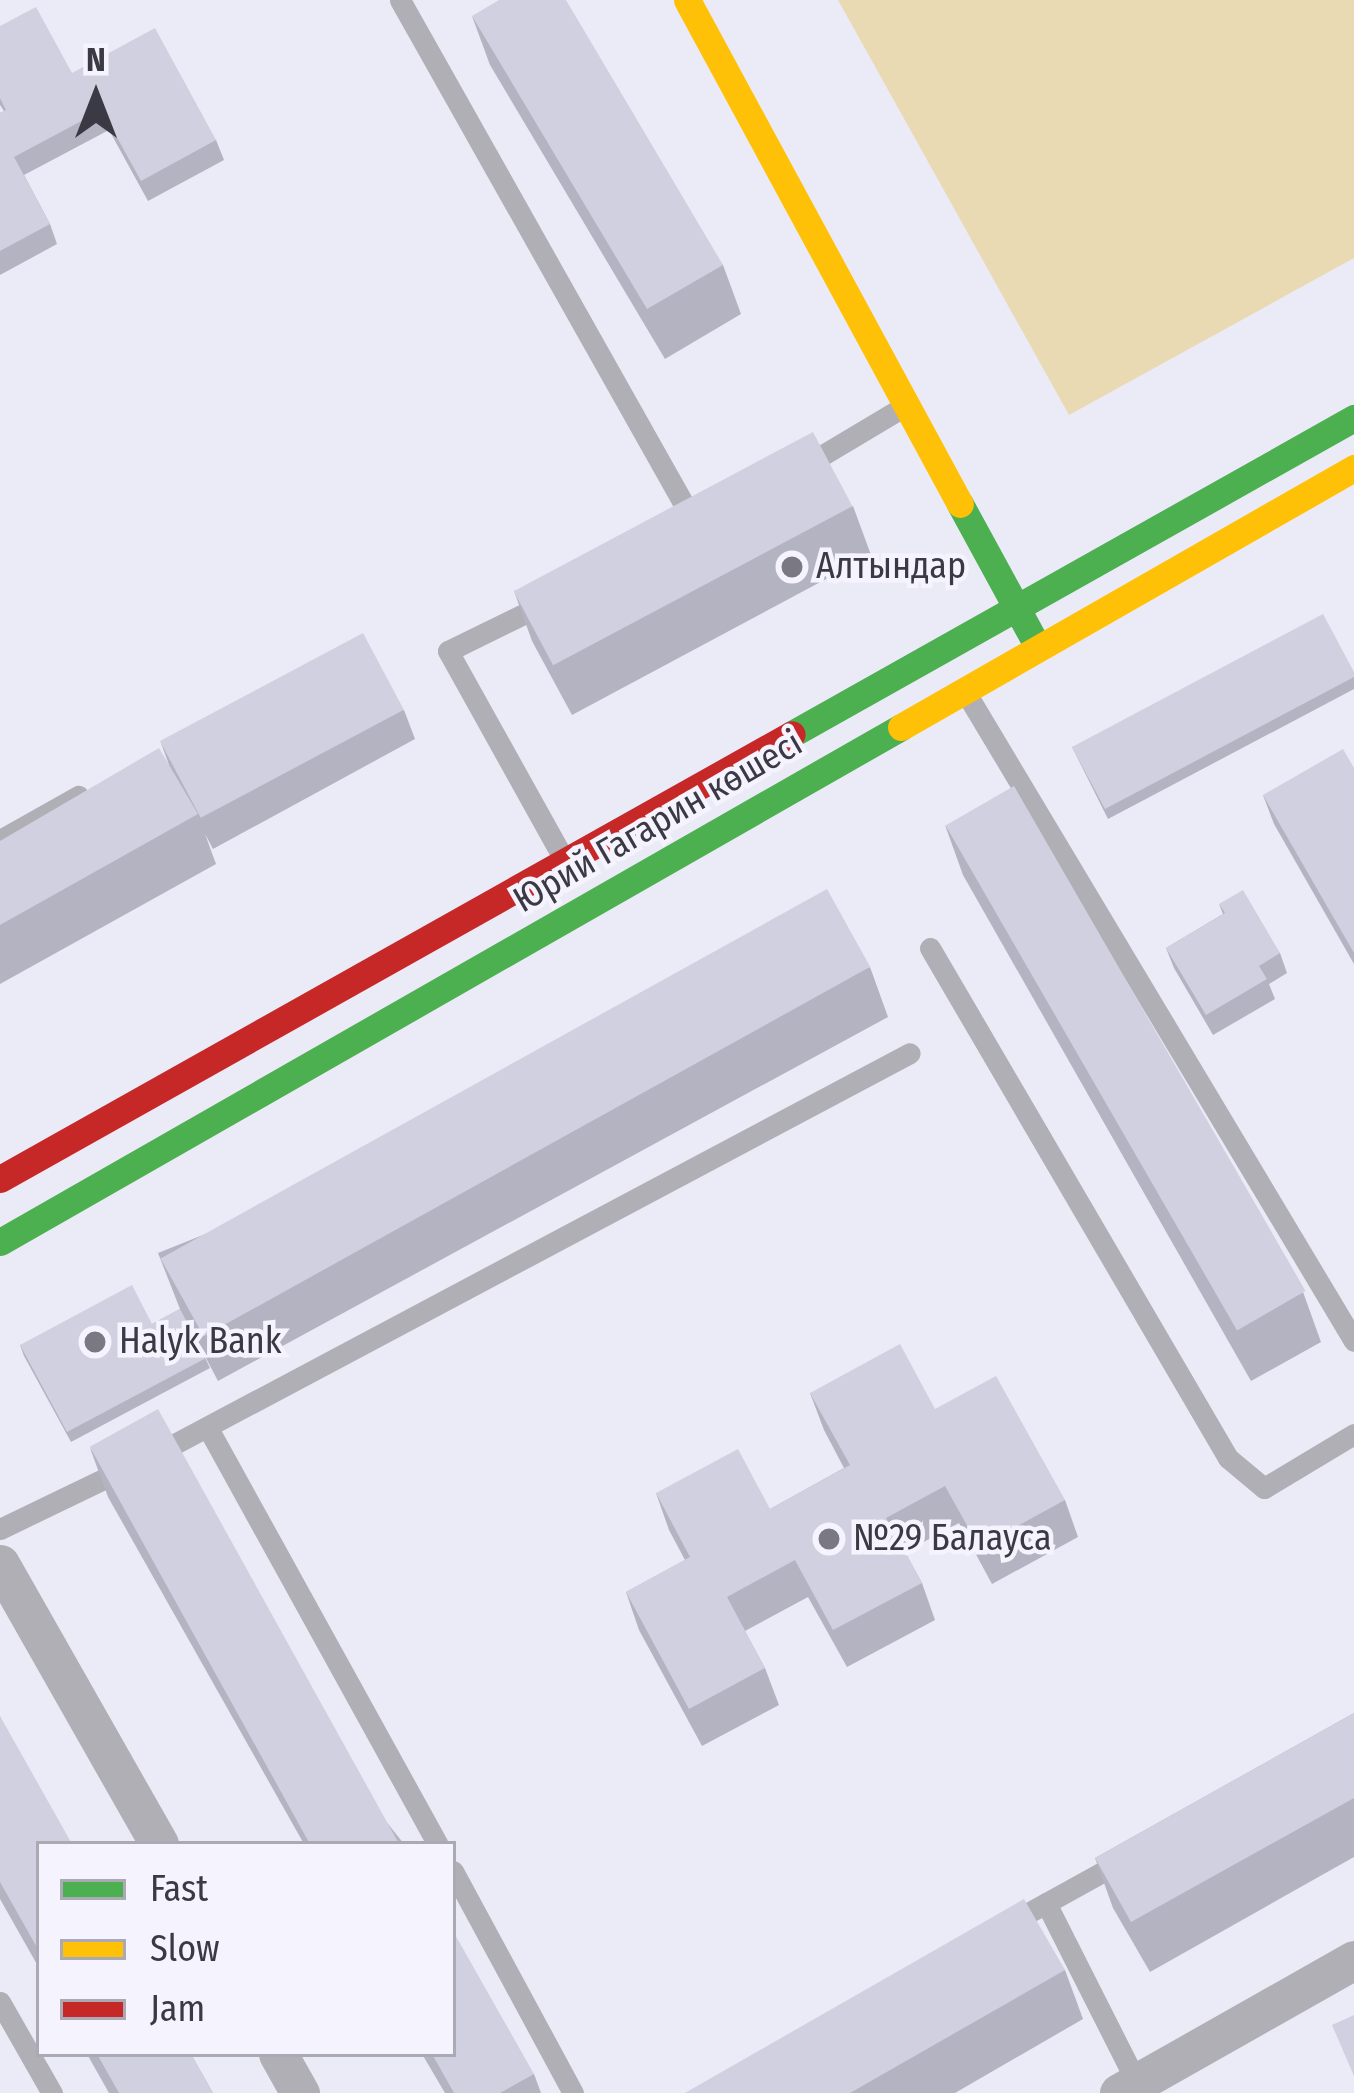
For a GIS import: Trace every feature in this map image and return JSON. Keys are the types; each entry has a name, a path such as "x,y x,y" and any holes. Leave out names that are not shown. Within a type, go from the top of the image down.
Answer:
{"main road":[{"path":"687,0 1037,645"},
{"name":"Юрий Гагарин көшесі","path":"0,1179 1345,423"},
{"name":"Юрий Гагарин көшесі","path":"0,1242 1354,465"}],"street":[{"path":"0,1564 157,1841"},
{"path":"1128,2088 1354,1960"},
{"path":"280,2057 300,2093"}],"lane":[{"path":"400,0 697,530"},
{"path":"774,485 907,405"},
{"path":"1345,423 1354,465"},
{"path":"566,864 448,651 573,591"},
{"path":"963,687 1354,1341"},
{"path":"0,839 102,783"},
{"path":"930,948 1228,1458 1264,1488 1354,1434"},
{"path":"0,1529 209,1430 910,1053"},
{"path":"209,1430 436,1841"},
{"path":"985,1936 1149,1846"},
{"path":"456,1876 573,2093"},
{"path":"1046,1903 1128,2088"},
{"path":"0,2002 52,2093"}],"shaded area":[{"path":"838,0 1354,0 1354,258 1069,415"}],"building":[{"path":"499,0 566,0 723,265 647,309 472,16"},
{"path":"36,7 72,73 155,28 216,140 141,181 102,110 14,157 50,224 0,251 0,113 6,110 0,98 0,26"},
{"path":"813,432 852,506 553,665 514,591"},
{"path":"1323,614 1354,677 1105,809 1072,747"},
{"path":"363,633 404,710 201,818 160,741"},
{"path":"159,748 198,814 0,925 0,841"},
{"path":"1343,749 1354,768 1354,953 1263,795"},
{"path":"1014,786 1306,1291 1237,1330 946,826"},
{"path":"827,889 870,967 204,1336 161,1258"},
{"path":"1243,890 1280,953 1259,966 1267,979 1206,1015 1166,948 1225,913 1219,904"},
{"path":"132,1285 152,1324 180,1309 206,1358 67,1432 20,1345"},
{"name":"№29 Балауса","path":"900,1344 935,1409 996,1376 1065,1500 979,1547 945,1486 886,1518 922,1583 833,1630 795,1560 727,1597 765,1668 689,1709 626,1592 690,1557 656,1493 738,1449 770,1509 850,1465 810,1393"},
{"path":"158,1409 397,1841 308,1841 90,1447"},
{"path":"1354,1713 1354,1798 1131,1922 1095,1858"},
{"path":"0,1716 70,1841 36,1841 36,1946 0,1882"},
{"path":"1024,1899 1065,1970 850,2093 685,2093"},
{"path":"456,1936 534,2074 500,2093 454,2093 434,2057 456,2057"},
{"path":"1354,2015 1354,2076 1332,2025"},
{"path":"99,2057 193,2057 213,2093 119,2093"}],"traffic: fast":[{"path":"792,734 1354,418"},
{"path":"960,504 1034,640"},
{"path":"0,1242 901,727"}],"traffic: slow":[{"path":"687,0 960,504"},
{"path":"901,727 1354,468"}],"traffic: jam":[{"path":"0,1179 792,734"}],"place":[{"name":"Алтындар","path":"792,567"},
{"name":"Halyk Bank","path":"95,1342"},
{"name":"№29 Балауса","path":"829,1539"}]}
